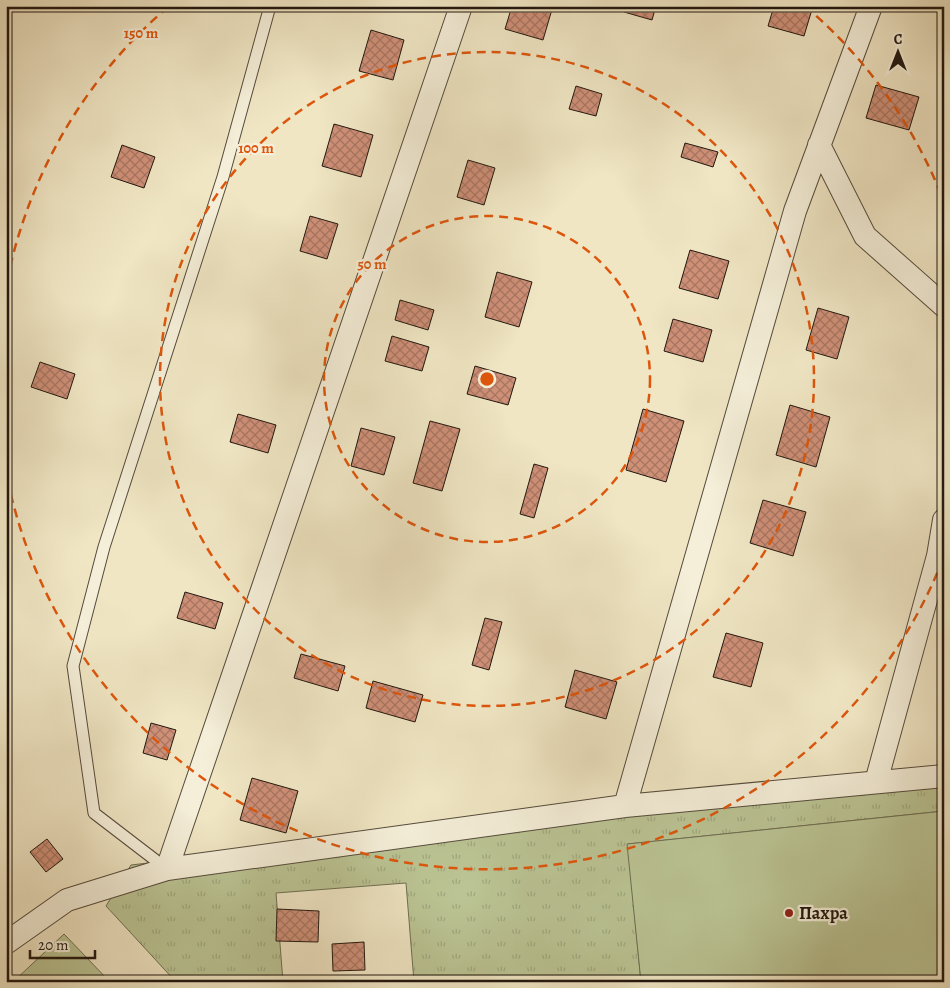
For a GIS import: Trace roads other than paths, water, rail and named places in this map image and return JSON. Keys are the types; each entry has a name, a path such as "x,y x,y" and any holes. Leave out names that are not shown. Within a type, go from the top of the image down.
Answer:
{"street":[{"path":"167,869 461,6"},
{"path":"625,806 795,211 871,6"},
{"path":"819,145 866,236 944,306"},
{"path":"876,782 938,556 944,520"},
{"path":"6,943 67,900 167,869 625,806 944,776"}],"lane":[{"path":"167,869 94,813 74,666 104,547 223,177 270,6"}],"place":[{"name":"Пахра","path":"789,913"}]}
